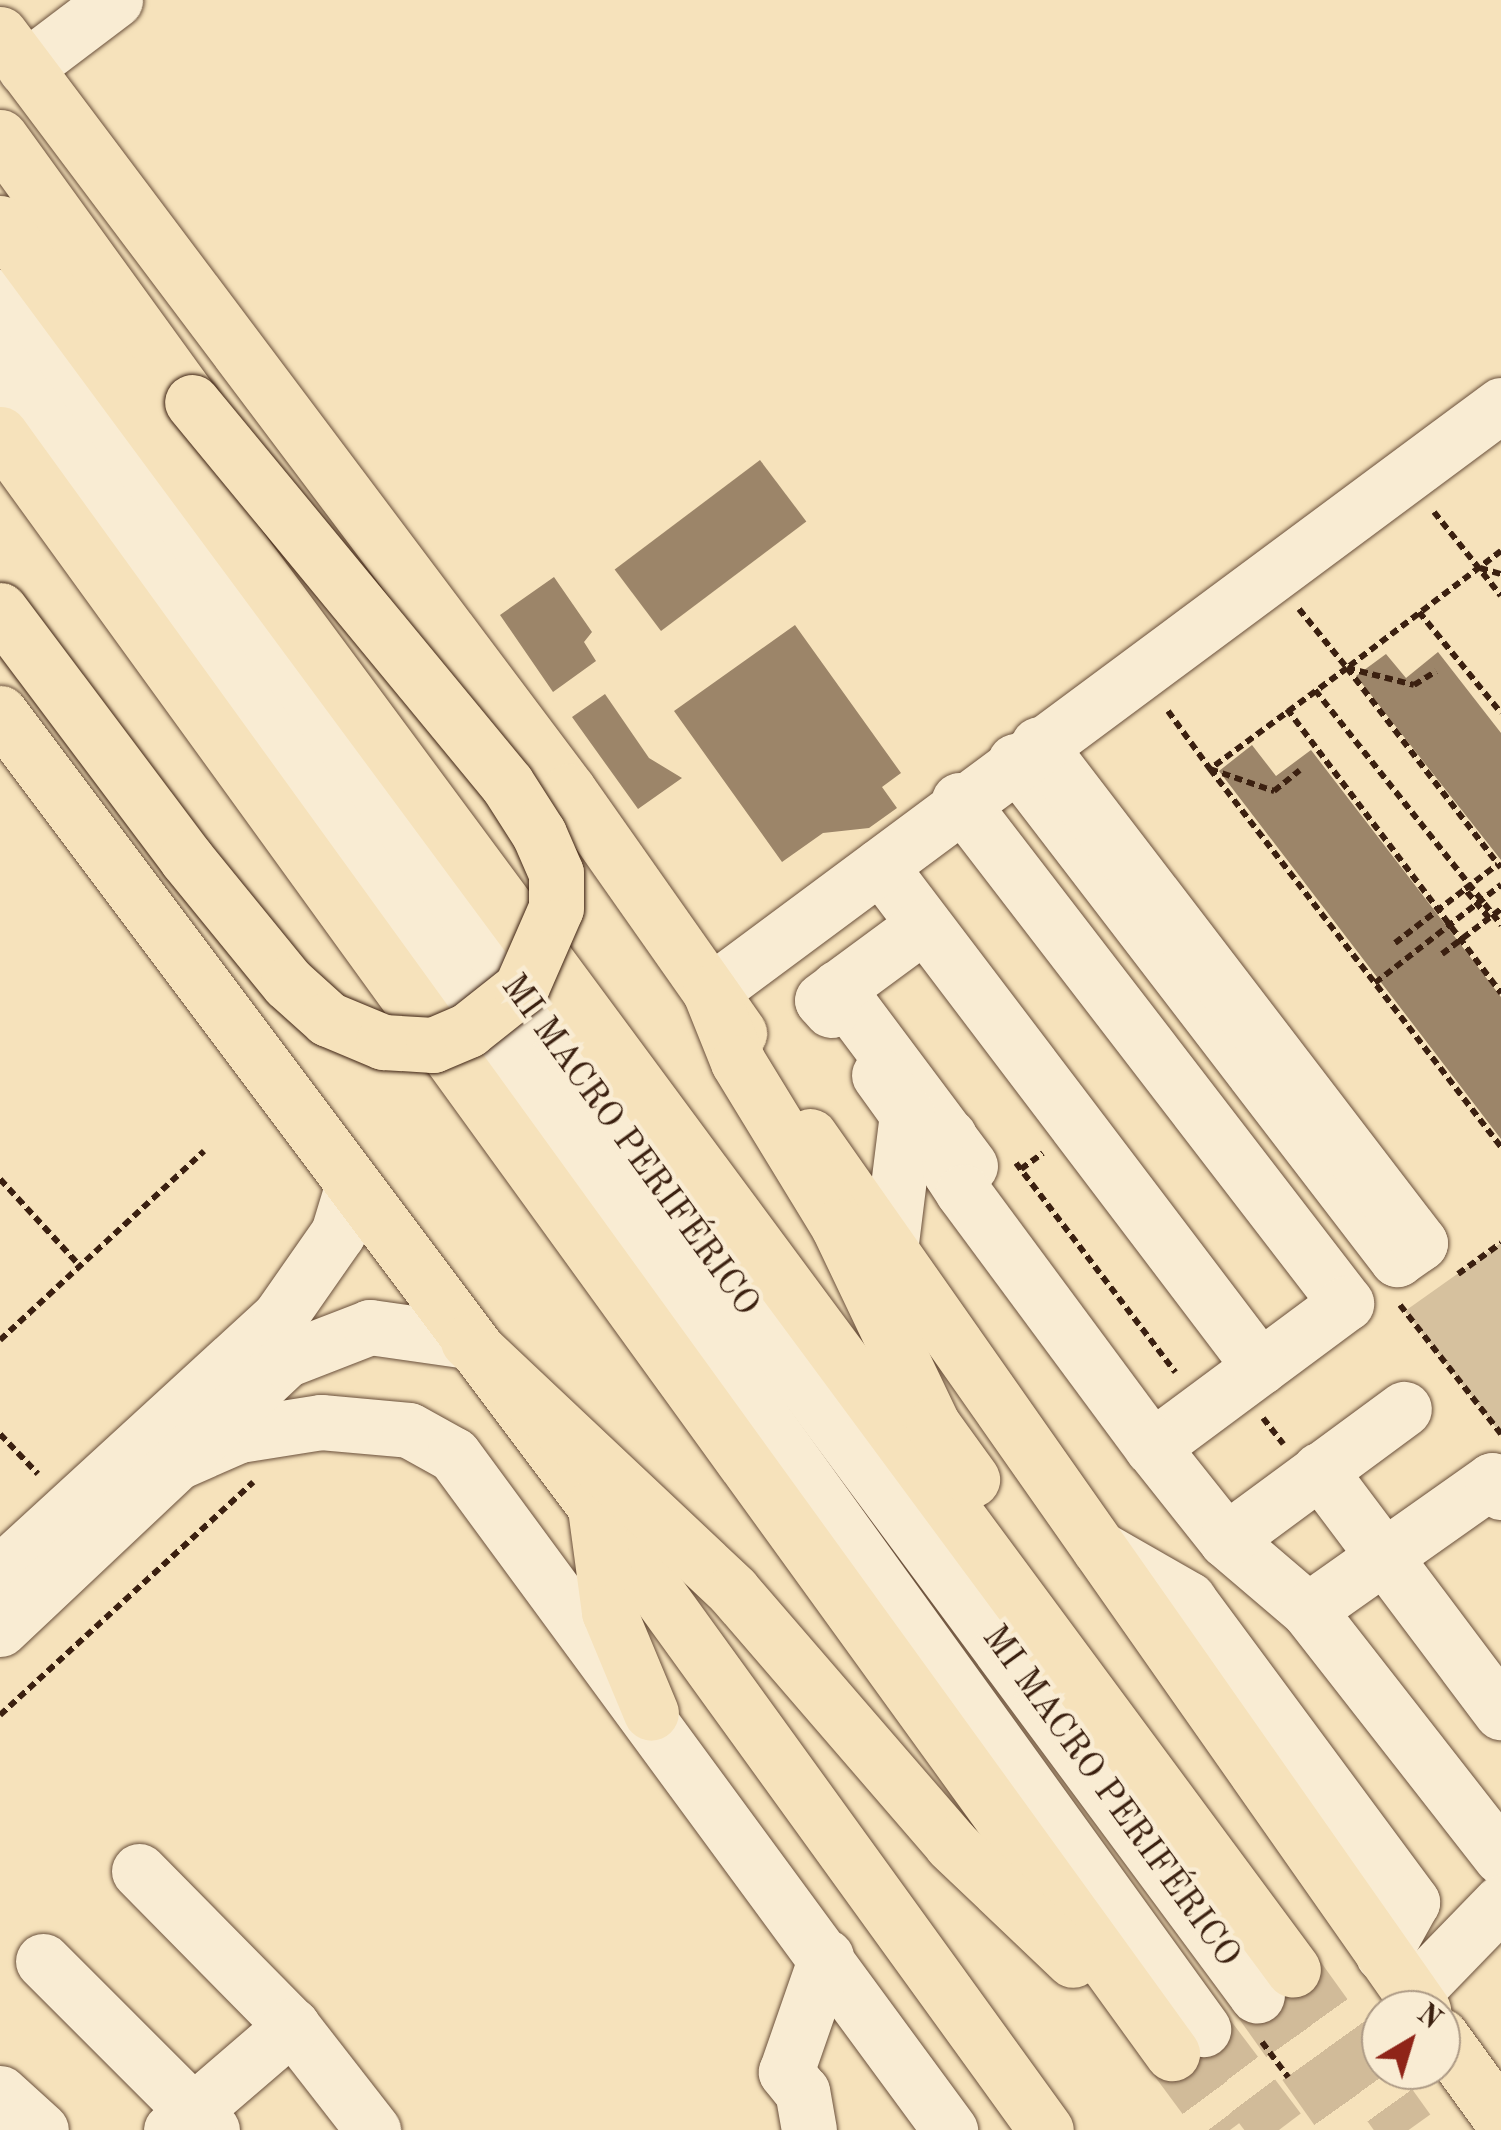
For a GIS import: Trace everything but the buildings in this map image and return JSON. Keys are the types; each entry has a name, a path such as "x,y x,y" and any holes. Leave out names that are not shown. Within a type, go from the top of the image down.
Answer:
{"main road":[{"path":"8,45 569,791 1409,1990"},
{"path":"0,137 192,402 508,784 540,834 556,874 556,908 521,988 468,1030 433,1045 398,1046 328,1019 288,983 186,858 0,610"},
{"path":"0,223 1275,1983"},
{"path":"0,434 1187,2041"},
{"path":"0,714 352,1188 594,1505 1046,2130"},
{"path":"710,992 738,1062 838,1226 933,1425 1223,1831 1275,1983"},
{"path":"468,1340 659,1517 804,1667 952,1844 1187,2041"},
{"path":"594,1505 609,1612 651,1714"},
{"path":"1461,2063 1501,2119"}],"street":[{"path":"11,0 8,45 115,0"},
{"name":"MI MACRO PERIFÉRICO","path":"0,297 1275,1983"},
{"name":"MI MACRO PERIFÉRICO","path":"0,362 1187,2041"},
{"path":"710,992 871,873 951,806 1501,405"},
{"path":"1026,753 1420,1242 1397,1259 1026,753"},
{"path":"951,806 1346,1304 1198,1398"},
{"path":"871,873 913,934 1198,1398 1226,1540 1308,1610 1501,1858"},
{"path":"829,994 913,934"},
{"path":"829,994 948,1136 950,1172 963,1192 1198,1398"},
{"path":"829,994 907,1114 890,1251"},
{"path":"0,1629 173,1464 250,1367 312,1276 338,1233 352,1188"},
{"path":"0,1573 69,1508 250,1367 370,1327 468,1340"},
{"path":"1226,1540 1404,1409"},
{"path":"173,1464 238,1435 308,1422 375,1423 433,1440 454,1455 651,1714 950,2130"},
{"path":"1319,1470 1501,1712"},
{"path":"1308,1610 1492,1480 1501,1492"},
{"path":"139,1871 292,2026 374,2130"},
{"path":"1423,1990 1501,1902"},
{"path":"809,2130 802,2092 786,2072 826,1957"},
{"path":"44,1961 193,2122 292,2026"},
{"path":"0,2092 41,2130"}],"path":[{"path":"1422,498 1501,596"},
{"path":"1210,769 1501,550"},
{"path":"1479,568 1501,574"},
{"path":"1291,598 1500,865 1396,943"},
{"path":"1419,612 1501,713"},
{"path":"1347,668 1414,685 1436,671"},
{"path":"1316,690 1501,925"},
{"path":"1158,696 1501,1147"},
{"path":"1287,709 1501,993"},
{"path":"1210,769 1274,792 1300,770"},
{"path":"1375,983 1501,885"},
{"path":"1442,954 1501,908"},
{"path":"0,1340 204,1151"},
{"path":"1008,1154 1198,1398"},
{"path":"0,1179 80,1266"},
{"path":"0,1434 69,1508"},
{"path":"0,1715 269,1468"}],"shaded area":[{"path":"1501,1243 1501,1434 1405,1311"}],"tunnel":[{"path":"1293,1970 1408,2130"},
{"path":"1257,1996 1352,2130"},
{"path":"1203,2029 1279,2130"},
{"path":"1172,2053 1229,2130"}]}
